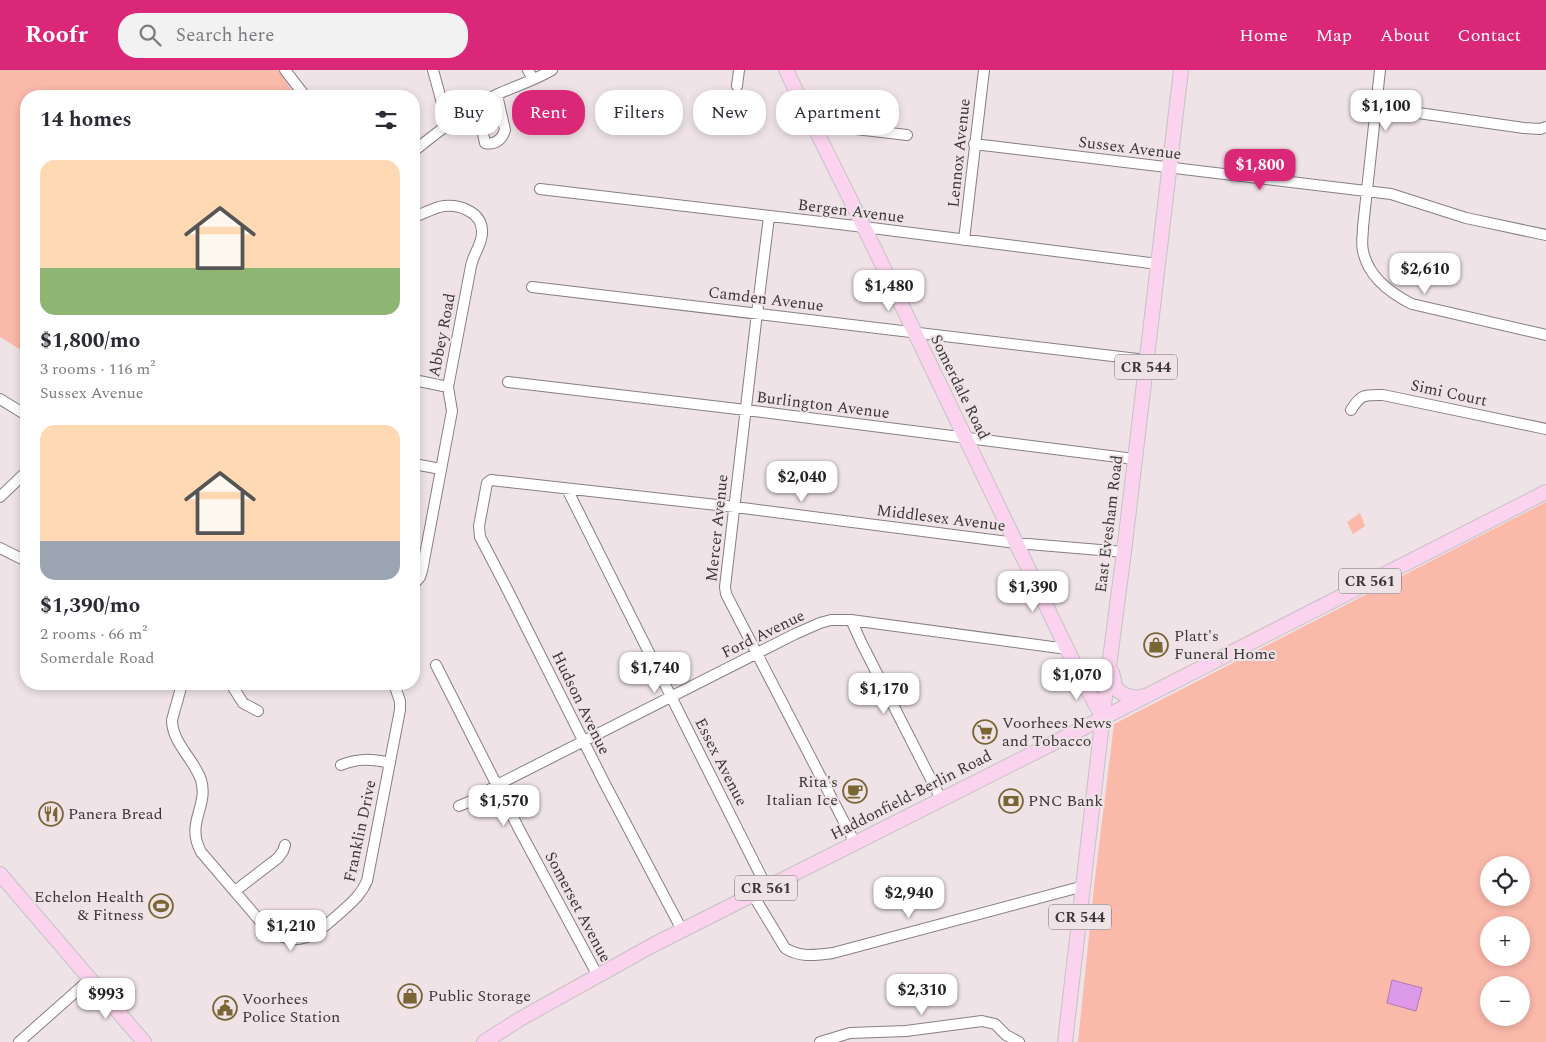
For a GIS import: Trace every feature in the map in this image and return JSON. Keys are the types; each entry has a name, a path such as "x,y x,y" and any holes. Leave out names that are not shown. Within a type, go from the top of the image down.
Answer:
{"main road":[{"name":"Somerdale Road","path":"786,70 796,90"},
{"name":"East Evesham Road","path":"1065,1042 1181,70"},
{"name":"Somerdale Road","path":"818,135 1067,649 1103,718"},
{"name":"Haddonfield-Berlin Road","path":"484,1042 520,1019 653,945 1546,492"},
{"path":"1110,664 1116,689 1125,695 1136,698 1143,695 1146,696"},
{"path":"1066,737 1081,736 1087,738 1099,752"},
{"path":"0,874 144,1042"}],"street":[{"path":"285,70 300,90"},
{"path":"433,70 438,90"},
{"path":"502,92 530,75 552,70"},
{"path":"737,86 739,70"},
{"name":"Lennox Avenue","path":"964,240 984,70"},
{"path":"1380,70 1362,241 1365,259 1383,285 1398,297 1412,304 1546,335"},
{"path":"1376,107 1524,128 1546,128"},
{"path":"483,135 487,144 499,140 505,130 502,117"},
{"path":"899,134 907,135"},
{"path":"420,146 435,135"},
{"name":"Sussex Avenue","path":"974,144 1397,195 1466,218 1546,235"},
{"name":"Bergen Avenue","path":"540,189 1158,264"},
{"name":"Abbey Road","path":"420,215 438,208 455,207 465,209 476,216 482,230 482,237 471,266 448,387 452,411 420,577"},
{"name":"Mercer Avenue","path":"769,217 725,587 726,594 855,843"},
{"name":"Camden Avenue","path":"532,287 1146,360"},
{"path":"420,381 448,387"},
{"name":"Burlington Avenue","path":"508,382 1134,459"},
{"name":"Simi Court","path":"1351,410 1358,399 1364,396 1383,394 1546,429"},
{"path":"0,399 20,411"},
{"path":"420,465 440,469"},
{"path":"0,497 20,478"},
{"name":"Middlesex Avenue","path":"487,483 491,480 735,507 1016,542 1124,552"},
{"name":"Hudson Avenue","path":"487,483 479,526 480,537 506,585 583,741 682,930"},
{"name":"Essex Avenue","path":"568,489 767,888"},
{"path":"0,548 20,559"},
{"name":"Ford Avenue","path":"459,806 583,741 757,654 820,623 831,620 851,620 1067,649"},
{"path":"851,620 941,799"},
{"name":"Somerset Avenue","path":"436,665 598,976"},
{"name":"Franklin Drive","path":"180,690 172,726 200,778 203,790 195,830 196,839 202,852 266,928 285,939 300,939 317,932 356,899 367,881 400,710 400,701 396,690"},
{"path":"235,690 243,703 258,711"},
{"path":"342,765 359,759 372,759 390,763"},
{"path":"235,891 278,858 285,845"},
{"path":"753,895 785,948 792,953 813,956 833,953 1084,886"},
{"path":"20,1042 89,980"},
{"path":"820,1042 841,1034 906,1031 982,1021 995,1024 1006,1035 1019,1042"}],"shaded area":[{"path":"0,70 278,70 292,90 20,90 20,349 0,337"},
{"path":"1546,502 1546,1042 1078,1042 1095,878 1114,724"},
{"path":"1360,513 1365,526 1353,534 1347,522"},
{"path":"1392,980 1422,988 1416,1011 1387,1003"}],"place":[{"name":"Platt's Funeral Home","path":"1156,645"},
{"name":"Voorhees News and Tobacco","path":"985,732"},
{"name":"Rita's Italian Ice","path":"855,791"},
{"name":"PNC Bank","path":"1011,801"},
{"name":"Panera Bread","path":"51,814"},
{"name":"Echelon Health & Fitness","path":"161,906"},
{"name":"Public Storage","path":"410,996"},
{"name":"Voorhees Police Station","path":"225,1008"}]}
